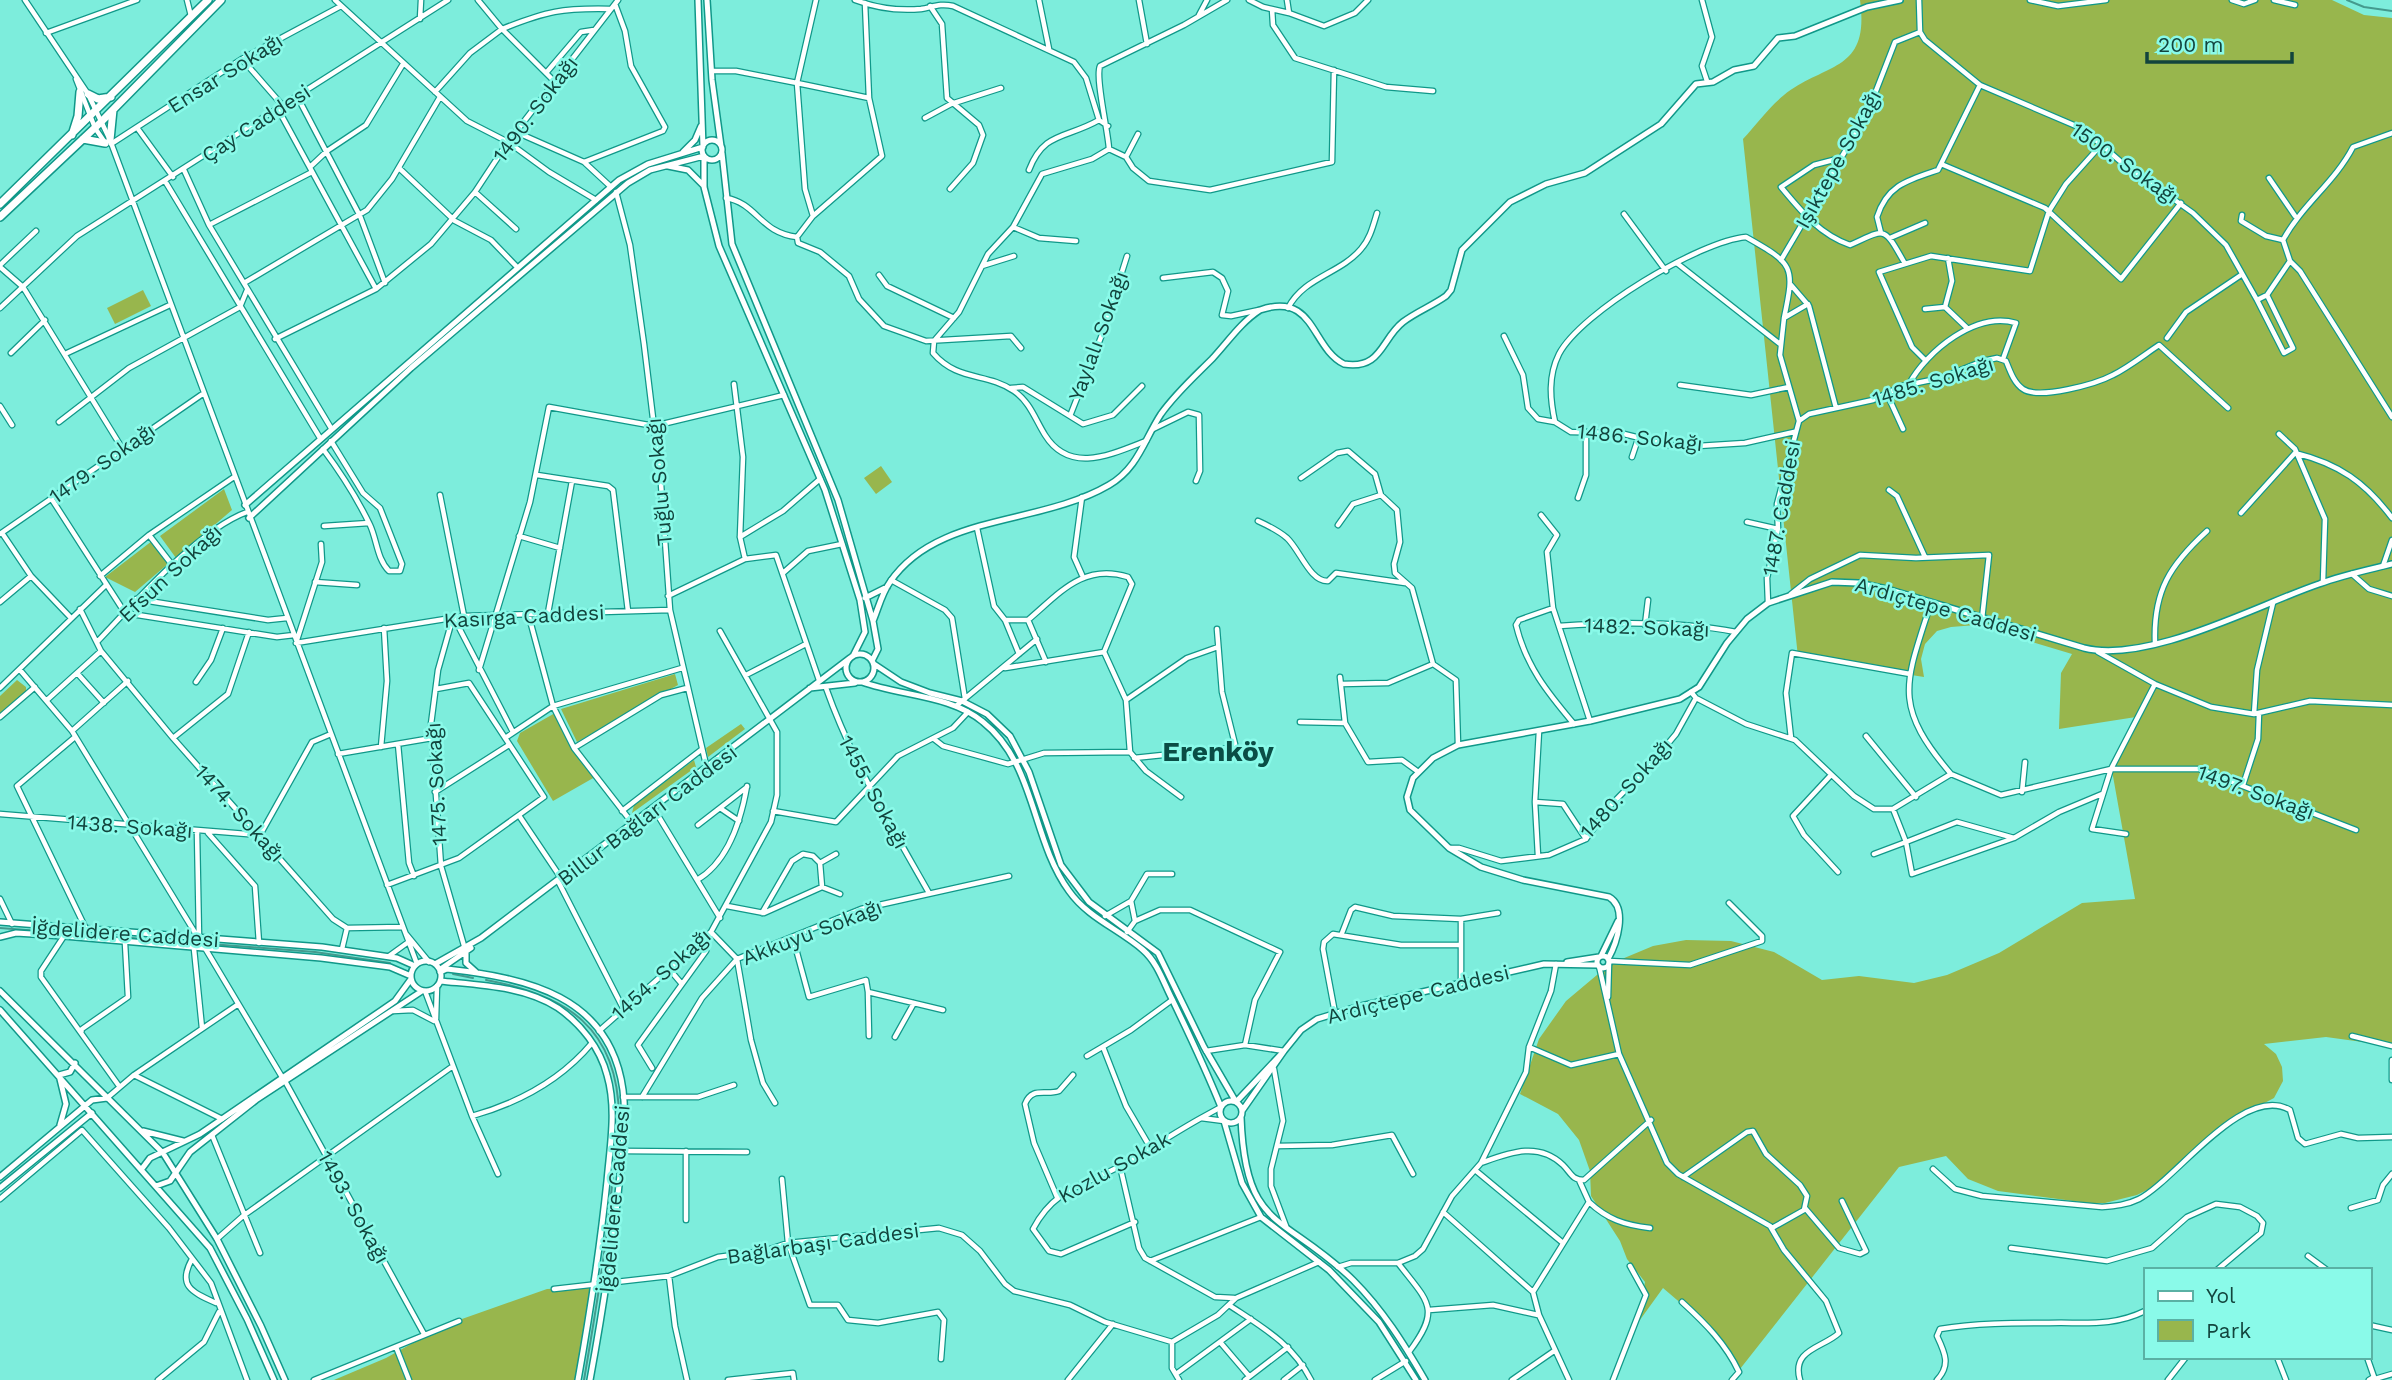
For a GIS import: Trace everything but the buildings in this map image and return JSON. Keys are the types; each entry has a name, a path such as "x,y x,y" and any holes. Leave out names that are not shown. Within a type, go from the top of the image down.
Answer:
{"main road":[{"path":"0,204 94,115 208,0"},
{"path":"0,217 98,126 221,0"},
{"path":"71,137 84,93 98,99 112,97"},
{"path":"83,139 110,144 113,110"}],"street":[{"path":"25,0 84,93 98,126 110,144 416,965 402,992 371,1020"},
{"path":"46,33 137,0"},
{"path":"187,0 191,17"},
{"path":"335,0 467,121 508,142 549,172 596,200"},
{"path":"420,19 421,0"},
{"name":"Çay Caddesi","path":"0,309 77,236 131,199 173,177 420,19 439,3 448,0"},
{"path":"478,0 502,29 555,82"},
{"path":"698,0 705,187 723,256 820,480 860,600 865,632 847,673 861,682 956,706 999,736 1016,763 1056,868 1069,891 1099,920 1146,952 1196,1045 1220,1107 1220,1115 1242,1183 1261,1217 1319,1262 1379,1322 1416,1380"},
{"path":"707,0 725,198 737,260 825,465 873,621 878,649 873,662 873,676 861,682 810,688"},
{"path":"813,216 805,189 797,83 816,0"},
{"path":"855,0 892,10 954,3 1066,56 1081,70 1098,120 1108,126"},
{"path":"1039,0 1049,49"},
{"path":"1139,0 1147,44"},
{"path":"1198,16 1207,0"},
{"path":"1109,149 1108,126 1098,76 1100,66 1147,44 1227,0"},
{"path":"1250,0 1324,26 1355,13 1368,0"},
{"path":"1287,0 1289,13"},
{"path":"1702,0 1712,37 1709,54 1702,66 1707,81"},
{"path":"1163,278 1213,272 1222,278 1228,291 1222,314 1231,316 1288,308 1310,319 1327,350 1338,361 1352,365 1370,360 1381,352 1401,324 1446,296 1451,290 1462,250 1510,202 1546,184 1585,173 1661,124 1691,87 1707,81 1713,82 1734,70 1755,66 1774,42 1784,36 1795,36 1867,7 1900,0"},
{"path":"1919,0 1920,32"},
{"path":"2030,0 2058,6 2106,0"},
{"path":"2232,0 2244,4 2255,0"},
{"path":"2274,0 2295,5"},
{"path":"866,3 869,98 882,156 813,216 797,237 798,243 820,252 849,276 859,299 884,326 934,341 1008,336 1016,339 1021,348"},
{"path":"435,92 470,53 502,29 543,12 614,4 625,31 631,66 665,127 663,131 584,162"},
{"name":"1490. Sokağı","path":"275,339 376,289 431,244 475,192 508,142 614,4"},
{"name":"Ensar Sokağı","path":"110,144 138,130 242,59 341,6"},
{"path":"930,6 942,24 946,94 951,104 979,125 983,135 971,167 950,189"},
{"path":"1272,9 1273,25 1291,54 1393,89 1433,92"},
{"path":"546,73 581,32 594,30"},
{"name":"1500. Sokağı","path":"1920,32 1925,40 1980,85 2083,129 2181,203 2226,245 2284,353 2293,348 2267,295"},
{"name":"Işıktepe Sokağı","path":"1780,260 1871,106 1895,42 1903,36 1920,32"},
{"path":"242,59 284,106"},
{"path":"209,225 311,169 327,151 366,125 403,64"},
{"path":"1109,149 1126,157 1140,175 1149,181 1210,190 1332,162 1334,70"},
{"path":"712,71 736,71 869,98"},
{"path":"1882,234 1877,217 1890,190 1938,170 1980,85"},
{"path":"925,118 951,104 1001,88"},
{"path":"297,96 360,216 385,283"},
{"path":"243,283 360,216 399,168 440,97"},
{"path":"278,109 376,289"},
{"path":"677,156 695,140 704,113"},
{"path":"1029,170 1036,151 1044,143 1098,120"},
{"path":"138,130 173,177"},
{"path":"516,132 584,162 611,187"},
{"path":"2392,132 2353,147 2343,166 2295,216 2283,240 2290,261 2300,271 2392,417"},
{"path":"1126,157 1138,134"},
{"path":"247,511 331,428 611,187 635,170 714,141 721,150"},
{"path":"1926,361 1912,347 1879,272 1926,257 2030,271 2049,211 2066,184 2101,145"},
{"path":"1109,149 1075,165 1044,172 1013,228 982,266 954,318 934,341 933,353 944,365 966,376 1009,388 1023,387 1083,424 1101,421 1124,407 1142,386"},
{"path":"247,511 323,449 411,368 616,192 639,175 704,156 715,160 721,150"},
{"path":"1838,159 1814,165 1781,187 1806,219 1847,244 1867,234 1882,234 1890,238 1904,262"},
{"path":"1941,164 2049,211 2121,279 2181,203"},
{"path":"665,166 688,170 705,187"},
{"path":"399,168 453,217 491,240 517,267"},
{"path":"184,170 209,225 275,339 331,428"},
{"path":"2269,178 2295,216"},
{"path":"165,181 320,438"},
{"path":"475,192 516,229"},
{"name":"Tuğlu Sokağı","path":"616,192 634,269 654,426 670,610 707,770"},
{"path":"725,198 744,204 772,232 797,237"},
{"path":"1288,308 1306,285 1360,250 1368,238 1377,214"},
{"path":"1623,215 1666,271"},
{"path":"2242,215 2241,221 2266,236 2283,240"},
{"path":"1890,238 1925,223"},
{"path":"1013,228 1039,238 1076,241"},
{"path":"36,231 0,266 23,287 122,448"},
{"path":"1555,422 1551,384 1563,347 1604,308 1713,244 1746,237 1790,270 1791,285 1808,304 1836,408"},
{"path":"982,266 1014,256"},
{"name":"Yaylalı Sokağı","path":"1070,416 1103,332 1127,256"},
{"path":"1945,307 1952,281 1948,258"},
{"path":"2257,300 2267,295 2290,261"},
{"path":"1678,264 1781,345"},
{"path":"879,275 887,286 954,318"},
{"path":"2167,338 2186,312 2241,275"},
{"name":"1487. Caddesi","path":"1768,603 1767,578 1777,529 1777,504 1799,421 1780,355 1791,285"},
{"path":"59,422 129,368 240,307 247,290"},
{"path":"1784,318 1808,304"},
{"path":"65,354 170,305"},
{"path":"1925,309 1945,307 1966,327"},
{"path":"873,621 891,580 927,546 952,533 1023,518 1082,497 1123,475 1139,456 1150,430 1180,390 1260,310"},
{"path":"11,353 45,320"},
{"path":"1909,385 1926,361 1966,327 1994,320 2015,323 2003,359"},
{"name":"1486. Sokağı","path":"1504,336 1522,375 1528,408 1538,419 1555,422 1572,432 1620,433 1638,439 1698,446 1745,443 1794,432"},
{"name":"1485. Sokağı","path":"1799,421 1810,414 1941,378 1983,360 2003,359 2016,382 2023,389 2038,394 2111,376 2159,345 2228,408"},
{"path":"734,384 743,457 740,537 745,559"},
{"path":"1680,385 1751,395 1789,387"},
{"path":"1009,388 1025,400 1045,436 1068,455 1098,459 1146,440"},
{"name":"1479. Sokağı","path":"1,534 204,393"},
{"path":"1887,394 1903,429"},
{"path":"479,670 498,614 500,595 537,475 549,407 654,426 738,409 785,395"},
{"path":"0,405 12,425"},
{"path":"1150,430 1188,412 1199,415 1200,471 1196,481"},
{"path":"1578,498 1586,475 1586,432"},
{"path":"2279,434 2295,449 2325,519 2323,582"},
{"path":"1632,457 1638,439"},
{"path":"323,449 341,472 369,523 386,569 400,571 402,564 380,508 363,493 331,441"},
{"path":"1301,478 1337,453 1348,451 1375,474 1381,495 1393,504 1399,516 1400,542 1394,569 1412,588 1433,664 1452,675 1458,687 1458,746"},
{"path":"2241,513 2295,453"},
{"path":"2295,453 2323,460 2369,488 2392,518"},
{"path":"537,475 608,485 613,490 628,611"},
{"path":"100,576 149,535 234,477"},
{"path":"740,537 783,511 820,480"},
{"path":"548,613 572,481"},
{"path":"1889,490 1897,496 1925,557"},
{"path":"440,495 464,616"},
{"path":"1338,524 1353,503 1381,495"},
{"path":"1082,497 1074,557 1082,575"},
{"path":"51,498 125,613 277,637 294,635"},
{"name":"Efsun Sokağı","path":"97,642 136,599 173,566 225,522 247,511"},
{"path":"1541,514 1557,535 1547,552 1553,608 1590,721"},
{"path":"1258,521 1287,538 1322,581 1328,581 1336,573 1406,583"},
{"path":"1747,522 1777,529"},
{"path":"324,526 369,523"},
{"path":"977,528 994,606 1005,620 1019,654"},
{"path":"2155,643 2154,622 2166,578 2186,550 2207,531"},
{"path":"1,534 31,576 71,618"},
{"path":"149,535 173,566"},
{"path":"519,536 560,548"},
{"path":"2383,566 2392,540"},
{"path":"296,643 322,562 321,544"},
{"path":"783,573 812,550 842,544"},
{"path":"668,596 745,559 776,555 804,645 819,680"},
{"path":"1791,594 1829,568 1860,555 1989,555 1982,619"},
{"name":"Ardıçtepe Caddesi","path":"1417,772 1433,758 1458,746 1655,708 1693,695 1736,632 1747,619 1768,603 1791,594 1846,581 1887,589 2098,652 2155,643 2273,603 2323,582 2392,564"},
{"path":"2352,574 2369,589 2392,596"},
{"path":"1005,620 1028,620 1082,575 1125,575 1131,581 1104,652 1126,700 1130,752 1181,797"},
{"path":"0,602 31,576"},
{"path":"891,580 944,610 952,618 964,700"},
{"path":"315,582 357,584"},
{"path":"0,688 106,585"},
{"path":"860,600 887,587"},
{"path":"136,599 268,620 287,618"},
{"path":"1645,625 1648,600"},
{"path":"1693,695 1746,724 1791,738 1854,796 1874,808 1893,809 1951,774 1917,730 1911,713 1910,674 1931,603"},
{"path":"2243,785 2258,739 2257,670 2273,603"},
{"path":"1553,608 1519,621 1516,625 1524,654 1536,678 1574,724"},
{"name":"1474. Sokağı","path":"80,610 101,651 173,738 332,919 347,928"},
{"name":"Kasırga Caddesi","path":"296,643 464,616 670,610"},
{"path":"528,613 554,706 574,748 633,825"},
{"path":"453,617 513,732"},
{"name":"1475. Sokağı","path":"453,617 436,689 432,738 441,866 466,951"},
{"path":"1028,620 1046,662"},
{"name":"1482. Sokağı","path":"1559,626 1597,623 1711,627 1736,632"},
{"path":"196,682 211,660 223,628"},
{"path":"381,747 387,681 384,628"},
{"path":"1134,758 1230,748 1235,744 1222,692 1217,629"},
{"path":"720,631 772,720"},
{"path":"173,738 228,694 249,632"},
{"path":"956,706 1037,639"},
{"path":"746,675 804,645"},
{"path":"1126,700 1187,658 1218,647"},
{"path":"47,700 101,651"},
{"path":"1001,669 1104,652"},
{"path":"2098,652 2155,684 2211,706 2256,713 2310,701 2392,705"},
{"path":"1791,738 1786,693 1792,653 1910,674"},
{"path":"852,657 862,654 901,682 930,694 964,700 1000,725 1024,759 1061,865 1089,902 1158,953 1206,1051 1242,1114 1248,1178 1267,1214 1338,1267 1387,1318 1425,1380"},
{"name":"Billur Bağları Caddesi","path":"436,967 466,951 852,657"},
{"path":"1341,684 1388,683 1433,664"},
{"path":"505,738 554,706 682,668"},
{"name":"1493. Sokağı","path":"20,670 72,731 202,943 283,1079 424,1334"},
{"path":"77,673 104,703"},
{"path":"1340,677 1345,723 1368,762 1402,760 1417,772 1408,791 1410,810 1449,848 1480,867 1563,890 1609,897 1618,904 1618,921 1608,961 1605,968 1598,966"},
{"path":"72,731 128,681"},
{"path":"387,885 459,858 520,817 544,797 469,683 436,689"},
{"path":"2126,834 2092,829 2111,769 2155,684"},
{"path":"0,717 35,687"},
{"path":"574,748 661,695 687,688"},
{"name":"1455. Sokağı","path":"826,688 842,733 869,787 929,893"},
{"name":"1480. Sokağı","path":"1449,848 1459,848 1501,861 1538,856 1586,839 1609,807 1676,734 1693,695"},
{"path":"774,811 836,821 898,756 953,728 968,712"},
{"name":"1454. Sokağı","path":"599,1031 711,932 727,906 771,822 774,811 778,768 777,732 772,720"},
{"path":"1300,722 1345,723"},
{"path":"1538,856 1535,802 1539,731"},
{"path":"260,835 312,742 331,734"},
{"path":"1866,736 1916,797"},
{"path":"75,737 17,786 86,929"},
{"path":"338,754 432,738"},
{"path":"934,739 943,746 1008,764 1053,752 1130,752"},
{"path":"398,744 409,863 414,876"},
{"path":"435,792 509,745"},
{"path":"622,811 701,750"},
{"path":"2022,792 2025,762"},
{"name":"1497. Sokağı","path":"1951,774 2001,795 2111,769 2199,769 2356,830"},
{"path":"1831,775 1793,816 1804,835 1838,872"},
{"path":"697,880 715,866 739,821 747,786 698,825"},
{"path":"1893,809 1906,842 1912,874 2014,838 2059,812 2102,794"},
{"path":"1535,802 1561,803 1586,839"},
{"path":"720,808 739,821"},
{"path":"654,809 720,918"},
{"name":"1438. Sokağı","path":"0,814 130,827 260,835"},
{"path":"520,817 560,880 623,1008"},
{"path":"1874,854 1956,822 2014,838"},
{"path":"197,832 202,943"},
{"path":"208,832 255,886 259,943"},
{"path":"820,863 836,854"},
{"path":"762,913 792,861 808,855 820,863"},
{"path":"820,863 822,887"},
{"path":"1099,920 1131,901 1147,874 1172,874"},
{"name":"Akkuyu Sokağı","path":"642,1097 702,998 737,959 861,909 1009,876"},
{"path":"727,906 762,913 822,887 840,894"},
{"path":"0,900 12,924"},
{"path":"1131,901 1135,921"},
{"path":"1600,957 1608,961 1690,965 1762,941 1762,936 1729,903"},
{"path":"1342,933 1350,910 1355,907 1402,917 1461,919 1498,912"},
{"path":"1124,936 1135,921 1160,910 1190,910 1280,952 1255,1000 1245,1045"},
{"path":"1461,919 1461,983"},
{"path":"1618,921 1598,966 1619,1054 1651,1120 1667,1163 1683,1177 1772,1228 1784,1250 1819,1291 1839,1329 1837,1336 1812,1348 1800,1359 1797,1368 1800,1380"},
{"name":"İğdelidere Caddesi","path":"0,922 86,929 396,969 411,978 424,991"},
{"path":"342,949 347,928 402,927"},
{"path":"711,932 737,959 751,1040 763,1083 775,1103"},
{"name":"İğdelidere Caddesi","path":"0,937 16,933 194,949 202,943 259,943 342,949 389,956 416,965"},
{"path":"1335,1013 1323,946 1329,936 1342,933 1401,945 1460,945"},
{"path":"405,934 436,967 436,1023"},
{"path":"64,936 41,971 41,977 119,1086"},
{"path":"793,938 809,997 866,980 869,1036"},
{"path":"81,1034 82,1029 128,997 125,943"},
{"path":"389,956 407,943"},
{"path":"194,949 202,1028"},
{"path":"466,951 466,962 480,973"},
{"path":"652,1068 638,1045 706,951"},
{"name":"Ardıçtepe Caddesi","path":"1565,963 1600,957"},
{"path":"1608,961 1608,1001"},
{"path":"1338,1267 1351,1263 1398,1263 1415,1256 1423,1249 1443,1212 1481,1163 1526,1072 1528,1047 1551,991 1556,963"},
{"name":"Ardıçtepe Caddesi","path":"1284,1051 1301,1030 1317,1019 1335,1013 1556,963 1598,966"},
{"path":"416,965 436,967"},
{"name":"İğdelidere Caddesi","path":"436,967 488,974 555,993 578,1009 599,1031 617,1064 623,1097 622,1151 608,1282 590,1380"},
{"path":"396,969 402,979 402,992"},
{"path":"670,970 681,983"},
{"path":"477,985 488,974"},
{"path":"141,1170 150,1158 187,1141 371,1020 438,983"},
{"name":"İğdelidere Caddesi","path":"438,983 477,985 518,992 550,1004 570,1018 592,1043 607,1075 612,1119 596,1283 578,1380"},
{"path":"0,991 163,1153 217,1239 285,1380"},
{"path":"424,991 472,1116 498,1174"},
{"path":"868,992 943,1010"},
{"path":"1087,1056 1172,1000"},
{"path":"895,1037 914,1003"},
{"path":"0,1177 94,1099 107,1098 134,1075 237,1005"},
{"path":"0,1010 215,1256 274,1380"},
{"path":"389,1011 413,1010 436,1023"},
{"path":"2351,1036 2392,1046"},
{"path":"472,1116 506,1104 543,1085 571,1065 592,1043"},
{"path":"1206,1051 1245,1045 1284,1051"},
{"path":"1103,1047 1126,1106 1150,1147"},
{"path":"1528,1047 1571,1065 1619,1054"},
{"path":"1201,1118 1235,1123 1284,1051"},
{"path":"1220,1107 1226,1102 1236,1102 1284,1051"},
{"path":"2392,1060 2392,1080"},
{"path":"59,1075 70,1072 75,1063"},
{"path":"217,1239 243,1216 453,1066"},
{"path":"1274,1069 1283,1115 1271,1169 1271,1186 1287,1230"},
{"path":"59,1075 66,1104 59,1128"},
{"path":"134,1075 222,1119"},
{"path":"1057,1197 1034,1143 1025,1104 1030,1096 1040,1090 1049,1093 1059,1091 1073,1075"},
{"path":"156,1186 166,1183 177,1173 190,1153 283,1079"},
{"path":"623,1097 698,1097 734,1085"},
{"path":"1933,1169 1955,1189 1982,1196 2102,1207 2122,1206 2140,1199 2199,1146 2260,1107 2272,1105 2290,1110 2298,1138 2305,1144 2341,1134 2358,1138 2392,1137"},
{"name":"Kozlu Sokak","path":"1135,1222 1066,1253 1052,1253 1033,1229 1042,1211 1057,1197 1089,1178 1120,1166 1220,1107"},
{"path":"0,1188 92,1113"},
{"path":"1579,1180 1589,1178 1651,1120"},
{"path":"0,1199 82,1130 211,1283 216,1304 247,1380"},
{"path":"142,1131 167,1140 187,1141"},
{"path":"1683,1177 1751,1131 1766,1154 1800,1185 1807,1196 1805,1208 1772,1228"},
{"path":"212,1135 260,1253"},
{"path":"1277,1146 1332,1145 1392,1135 1413,1174"},
{"path":"1481,1163 1521,1150 1533,1150 1556,1159 1579,1180 1589,1202 1605,1217 1630,1226 1650,1228"},
{"path":"622,1151 747,1152"},
{"path":"686,1151 686,1220"},
{"path":"1120,1166 1139,1248 1149,1261 1215,1297 1236,1298"},
{"path":"1475,1170 1563,1243"},
{"path":"2351,1208 2378,1200 2383,1185 2392,1174"},
{"path":"782,1179 788,1243 810,1305 816,1307 836,1304 848,1320 863,1323 938,1312 944,1320 941,1359"},
{"path":"1805,1208 1839,1248 1860,1254 1866,1251 1842,1201"},
{"path":"1533,1292 1589,1202"},
{"path":"2011,1248 2107,1262 2152,1248 2187,1217 2204,1207 2228,1204 2257,1216 2263,1223 2263,1230 2219,1268"},
{"path":"1443,1212 1533,1292 1539,1315 1569,1380"},
{"path":"1149,1261 1261,1217"},
{"name":"Bağlarbaşı Caddesi","path":"554,1289 669,1276 718,1257 764,1251 788,1243 939,1228 953,1230 981,1251 1009,1288 1070,1306 1113,1324 1139,1330 1155,1340 1172,1342"},
{"path":"2308,1256 2324,1268"},
{"path":"192,1259 185,1275 186,1283 195,1293 216,1304"},
{"path":"1179,1380 1170,1355 1172,1342 1199,1328 1236,1298 1319,1262"},
{"path":"1398,1263 1425,1298 1429,1310 1427,1324 1409,1352"},
{"path":"1614,1380 1646,1295 1630,1266"},
{"path":"669,1276 675,1326 687,1380"},
{"path":"1682,1302 1713,1332 1728,1352 1739,1372 1732,1380"},
{"path":"1229,1305 1288,1347 1311,1380"},
{"path":"1429,1310 1493,1305 1539,1315"},
{"path":"158,1380 207,1338 220,1311"},
{"path":"1937,1380 1943,1373 1946,1360 1937,1336 1940,1329 2051,1322 2097,1325 2114,1323 2144,1311"},
{"path":"1176,1374 1251,1319"},
{"path":"314,1380 459,1321"},
{"path":"1068,1380 1113,1324"},
{"path":"2371,1325 2392,1329"},
{"path":"1220,1342 1247,1378 1288,1347"},
{"path":"396,1347 409,1380"},
{"path":"1512,1380 1554,1351"},
{"path":"2168,1380 2184,1359"},
{"path":"2278,1359 2286,1380"},
{"path":"2368,1359 2373,1379 2392,1374"},
{"path":"1375,1380 1406,1361"},
{"path":"1283,1380 1303,1365"},
{"path":"728,1380 793,1373 794,1380"}],"green space":[{"path":"1860,0 2332,0 2364,15 2392,18 2392,1046 2326,1037 2264,1044 2276,1054 2282,1067 2283,1081 2274,1098 2223,1125 2151,1188 2137,1195 2105,1203 1998,1191 1968,1179 1946,1156 1899,1167 1740,1369 1718,1335 1663,1288 1637,1324 1645,1282 1627,1259 1620,1241 1591,1196 1590,1171 1579,1140 1558,1114 1520,1094 1539,1039 1566,1001 1610,964 1653,946 1686,940 1731,941 1774,952 1822,980 1859,976 1914,983 1947,975 1999,953 2082,903 2135,899 2111,765 2136,717 2059,729 2061,673 2072,654 1976,625 1937,631 1925,644 1921,659 1924,677 1798,657 1743,139 1784,95 1842,62 1851,53 1858,41 1861,24"},
{"path":"143,290 151,306 115,324 107,308"},
{"path":"881,466 892,482 876,494 864,478"},
{"path":"224,489 232,510 176,558 160,536"},
{"path":"152,541 169,563 135,592 105,577"},
{"path":"675,674 678,685 577,742 561,709"},
{"path":"17,680 26,687 26,691 0,714 0,696"},
{"path":"555,713 574,749 595,777 553,801 517,741 520,733"},
{"path":"741,724 745,729 708,757 706,748"},
{"path":"694,760 696,767 632,813 634,805"},
{"path":"593,1287 577,1380 334,1380 386,1358 445,1325 547,1289"}],"waterway":[{"path":"2347,0 2364,7 2392,11"},
{"path":"0,928 315,952 390,963"},
{"path":"453,974 473,978"},
{"path":"486,980 540,995 563,1006 582,1020 598,1038 609,1060 616,1086 619,1117 617,1143 603,1259 584,1380"}],"district":[{"name":"Erenköy","path":"1218,751"}]}
